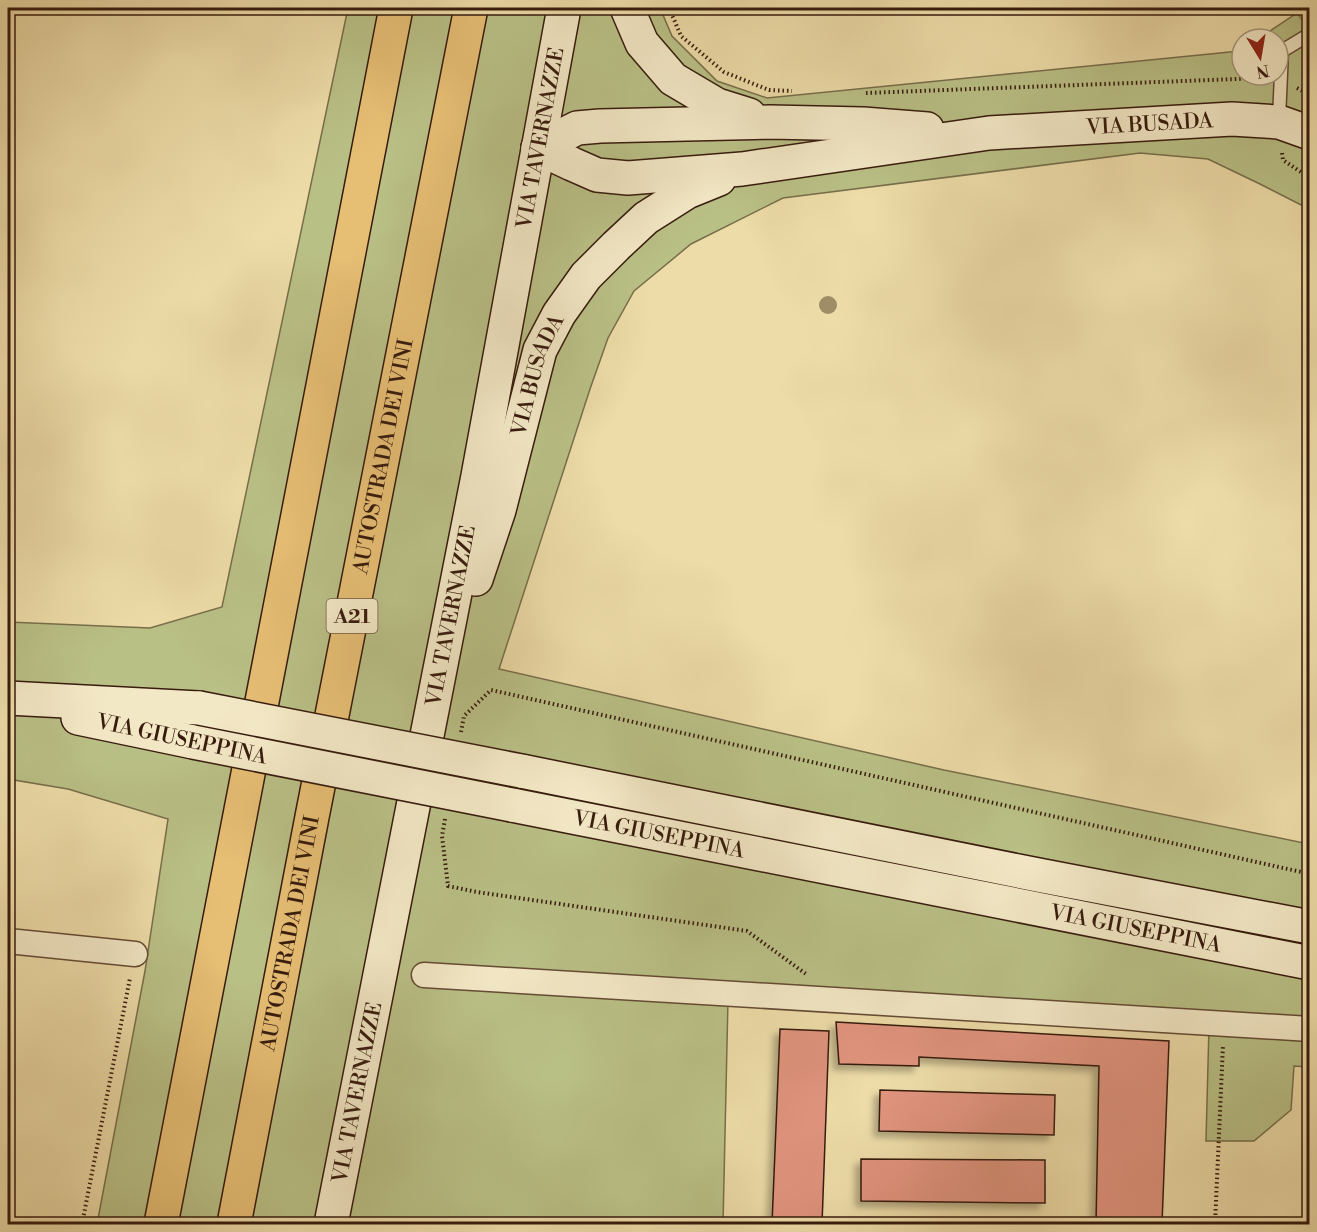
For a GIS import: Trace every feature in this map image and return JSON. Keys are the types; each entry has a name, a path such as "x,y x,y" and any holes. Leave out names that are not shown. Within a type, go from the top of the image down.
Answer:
{"highway":[{"path":"161,1224 396,8"},
{"name":"AUTOSTRADA DEI VINI","path":"234,1224 471,8"}],"main road":[{"name":"VIA TAVERNAZZE","path":"331,1224 478,476 564,8"},
{"name":"VIA BUSADA","path":"627,8 642,42 673,79 717,105 770,122"},
{"name":"VIA BUSADA","path":"538,148 597,175 628,178 742,169 989,134 1232,119 1279,122 1310,133"},
{"name":"VIA BUSADA","path":"538,148 577,128 589,127 770,122 863,124 989,134"},
{"name":"VIA BUSADA","path":"441,663 473,587 499,510 540,350 559,314 586,276 646,218 687,192 742,169"},
{"name":"VIA GIUSEPPINA","path":"8,698 199,708 1310,927"},
{"name":"VIA GIUSEPPINA","path":"8,708 82,718 193,742 1310,963"}],"street":[{"path":"8,941 135,954"},
{"path":"424,975 1310,1029"}],"lane":[{"path":"1290,46 1310,34"},
{"path":"1279,122 1281,87"}],"path":[{"path":"669,8 681,36 724,72 769,90 802,92"},
{"path":"858,94 1230,80"},
{"path":"82,1224 135,954"},
{"path":"1215,1224 1224,1024"}],"green space":[{"path":"348,8 660,8 672,36 717,81 767,98 1230,52 1230,87 1290,87 1290,27 1276,27 1297,13 1309,29 1309,209 1208,159 1140,153 783,198 691,244 634,291 608,338 499,669 944,770 1309,844 1309,1067 1294,1066 1291,1110 1254,1141 1206,1141 1209,1026 728,1000 723,1224 97,1224 145,971 168,819 68,789 8,779 8,622 150,628 222,607"}],"building":[{"path":"836,1022 1169,1041 1162,1224 1096,1224 1099,1066 919,1057 919,1066 839,1064"},
{"path":"780,1029 829,1031 822,1224 772,1224"},
{"path":"880,1090 1055,1095 1054,1135 879,1131"},
{"path":"861,1159 1045,1160 1045,1203 861,1201"}]}
